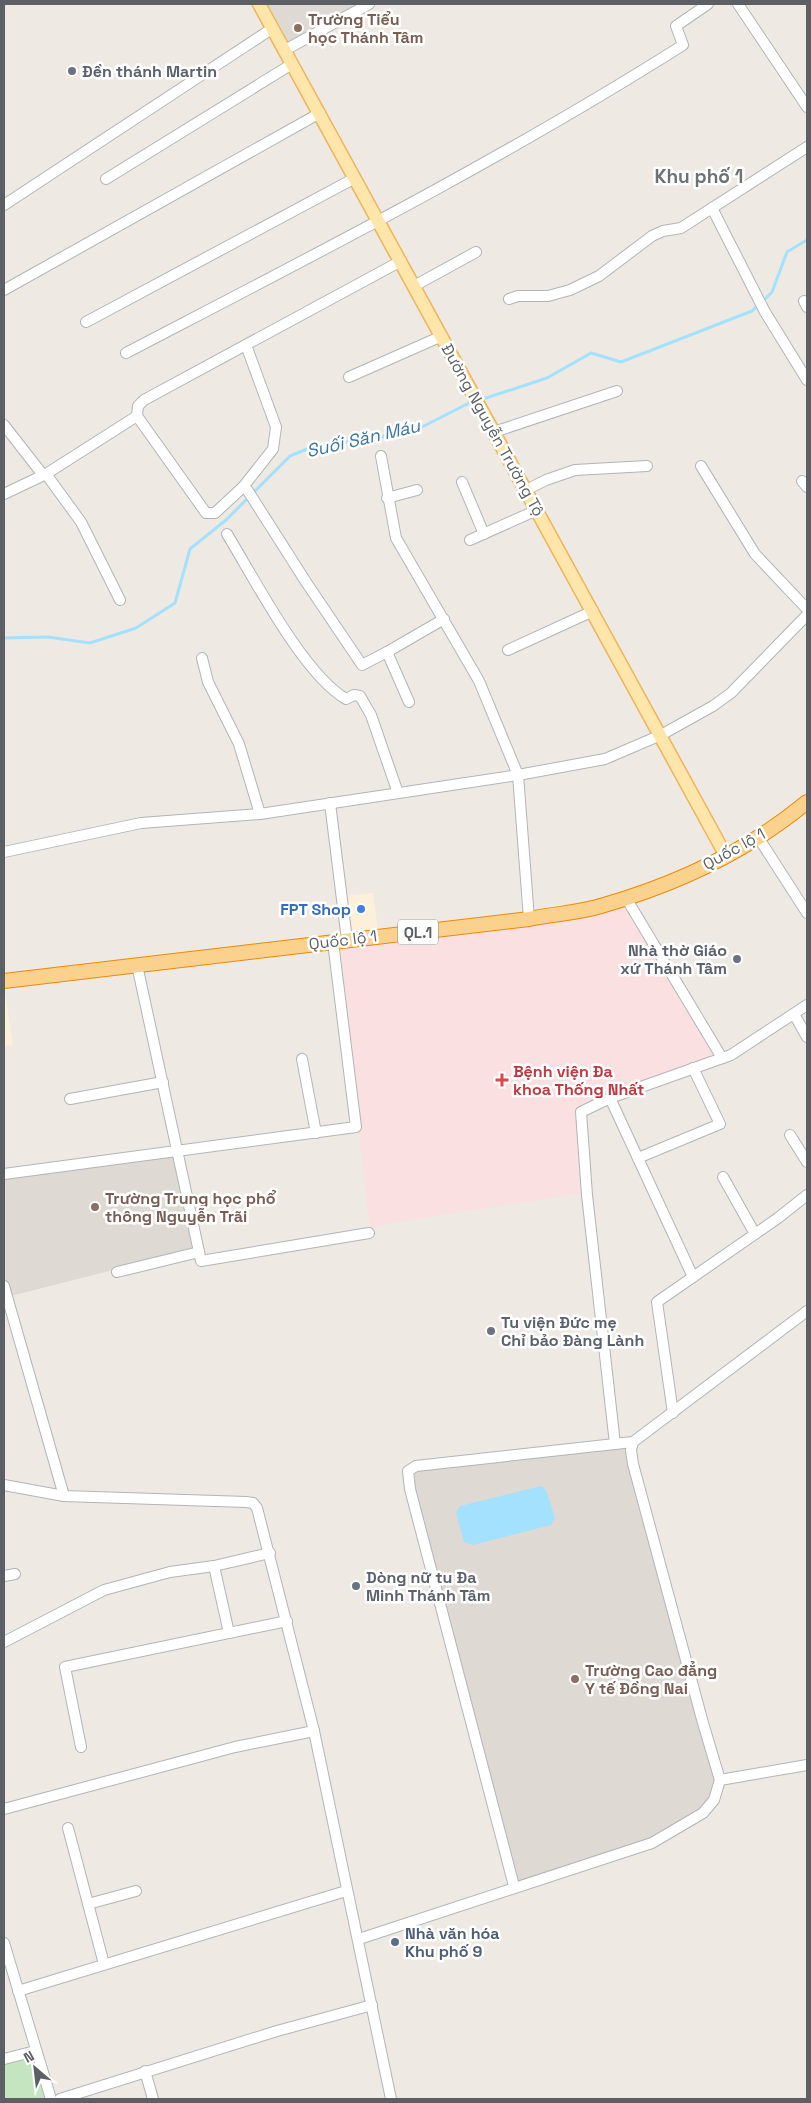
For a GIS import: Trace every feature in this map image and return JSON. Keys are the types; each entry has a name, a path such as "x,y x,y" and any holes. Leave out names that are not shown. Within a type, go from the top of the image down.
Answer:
{"highway":[{"name":"Quốc lộ 1","path":"4,981 529,918 599,907 626,898 726,856 787,819 807,802"}],"main road":[{"name":"Đường Nguyễn Trường Tộ","path":"259,4 726,856"}],"street":[{"path":"285,50 369,4"},
{"path":"126,353 379,221 588,106 683,46 676,26 708,4"},
{"path":"738,4 807,107"},
{"path":"4,205 273,28"},
{"path":"106,179 292,64"},
{"path":"4,290 320,113"},
{"path":"509,299 518,296 548,296 584,284 618,263 652,236 663,231 681,228 807,147"},
{"path":"86,322 355,178"},
{"path":"712,208 756,297 807,380"},
{"path":"414,286 476,252"},
{"path":"246,345 276,427 273,449 249,493 215,513 206,513 138,416 138,406 144,400 400,261"},
{"path":"349,377 442,336"},
{"path":"494,432 617,391"},
{"path":"4,494 45,474 138,416"},
{"path":"4,425 45,474 81,522 120,600"},
{"path":"381,456 387,498 396,538 480,681 518,775 529,918"},
{"path":"526,490 546,480 575,470 647,466"},
{"path":"700,466 755,554 807,609"},
{"path":"462,482 484,534"},
{"path":"387,498 416,490"},
{"path":"249,493 362,665 444,620"},
{"path":"470,540 536,510"},
{"path":"226,534 303,657 337,694 346,698 354,695 360,696 371,715 398,793"},
{"path":"508,650 592,611"},
{"path":"4,852 141,823 260,814 518,775 605,759 661,735 713,706 731,693 807,615"},
{"path":"387,652 409,702"},
{"path":"202,658 211,689 224,711 239,744 260,814"},
{"path":"4,1174 356,1128 330,803"},
{"path":"758,837 807,913"},
{"path":"626,898 722,1058"},
{"path":"137,965 202,1262 369,1233"},
{"path":"615,1444 590,1224 581,1112 610,1098 731,1055 807,1005"},
{"path":"794,1014 807,1037"},
{"path":"302,1059 316,1133"},
{"path":"638,1158 720,1124 693,1068"},
{"path":"70,1099 163,1082"},
{"path":"610,1098 693,1277"},
{"path":"790,1135 807,1162"},
{"path":"722,1176 755,1234"},
{"path":"673,1413 657,1302 755,1234 807,1195"},
{"path":"117,1272 199,1252"},
{"path":"4,1286 64,1496"},
{"path":"514,1886 412,1499 408,1471 416,1466 634,1442 807,1311"},
{"path":"359,1938 478,1901 514,1886 652,1843 703,1813 714,1800 720,1780 703,1724 633,1464 631,1450 634,1442"},
{"path":"4,1485 64,1496 253,1503 260,1515 314,1730 346,1891 359,1938 391,2099"},
{"path":"4,1642 104,1590 170,1572 214,1566 270,1553"},
{"path":"214,1566 229,1633"},
{"path":"4,1576 15,1574"},
{"path":"81,1747 65,1667 287,1622"},
{"path":"4,1809 235,1747 314,1730"},
{"path":"720,1780 807,1765"},
{"path":"68,1828 104,1964"},
{"path":"88,1904 136,1891"},
{"path":"18,1992 346,1891"},
{"path":"4,1943 51,2099"},
{"path":"60,2099 145,2070 372,2005"},
{"path":"4,2059 35,2051"},
{"path":"145,2070 153,2099"}],"shaded area":[{"name":"Trường Tiểu học Thánh Tâm","path":"265,4 362,4 288,45"},
{"name":"FPT Shop","path":"373,893 378,931 349,934 345,896"},
{"name":"Bệnh viện Đa khoa Thống Nhất","path":"626,904 717,1057 579,1109 584,1193 386,1224 370,1229 337,947"},
{"path":"4,986 13,1045 4,1046"},
{"name":"Trường Trung học phổ thông Nguyễn Trãi","path":"175,1155 195,1249 11,1296 4,1277 4,1178"},
{"name":"Trường Cao đẳng Y tế Đồng Nai","path":"629,1446 717,1780 711,1798 701,1810 650,1840 517,1883 411,1473 417,1469"}],"green space":[{"path":"33,2054 47,2099 4,2099 4,2062"}],"water":[{"path":"541,1486 546,1490 555,1518 551,1525 473,1545 464,1542 456,1513 460,1506"}],"waterway":[{"name":"Suối Săn Máu","path":"763,301 772,292 787,252 807,240"},
{"name":"Suối Săn Máu","path":"480,400 547,378 591,353 621,362 752,311 758,305"},
{"name":"Suối Săn Máu","path":"4,638 48,637 90,643 136,628 175,603 190,549 226,520 290,456 314,446 371,439 420,428 473,401"}],"place":[{"name":"Trường Tiểu học Thánh Tâm","path":"298,28"},
{"name":"Đền thánh Martin","path":"72,71"},
{"name":"FPT Shop","path":"361,909"},
{"name":"Nhà thờ Giáo xứ Thánh Tâm","path":"737,959"},
{"name":"Bệnh viện Đa khoa Thống Nhất","path":"502,1080"},
{"name":"Trường Trung học phổ thông Nguyễn Trãi","path":"95,1207"},
{"name":"Tu viện Đức mẹ Chỉ bảo Đàng Lành","path":"491,1331"},
{"name":"Dòng nữ tu Đa Minh Thánh Tâm","path":"356,1586"},
{"name":"Trường Cao đẳng Y tế Đồng Nai","path":"575,1679"},
{"name":"Nhà văn hóa Khu phố 9","path":"395,1942"}],"district":[{"name":"Khu phố 1","path":"699,176"}]}
